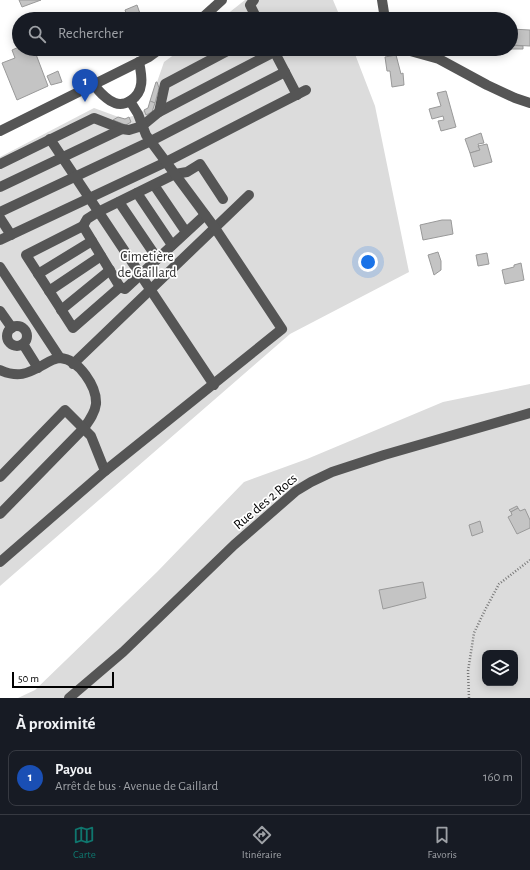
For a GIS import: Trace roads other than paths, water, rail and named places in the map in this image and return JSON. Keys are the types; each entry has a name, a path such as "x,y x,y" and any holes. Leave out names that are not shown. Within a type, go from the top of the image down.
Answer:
{"street":[{"path":"209,12 222,0"},
{"path":"254,0 250,5 254,12"},
{"path":"382,0 384,12"},
{"path":"0,131 149,56"},
{"path":"159,112 165,84 218,56"},
{"path":"0,164 94,118 122,129 129,130 142,126 159,112 263,56"},
{"path":"0,240 166,162 301,92 285,72 277,56"},
{"path":"431,56 439,58 487,85 530,103"},
{"path":"93,84 113,102 125,104 138,94 142,85 139,62"},
{"path":"0,212 151,141 285,72"},
{"path":"0,562 105,471 282,329 215,228 151,141 130,101"},
{"path":"0,187 122,129"},
{"path":"50,139 214,385"},
{"path":"120,287 73,328 26,255 83,226 87,219 98,212 175,174 187,172 200,164 223,199"},
{"path":"154,185 186,232"},
{"path":"137,193 172,245"},
{"path":"73,364 249,195"},
{"path":"119,202 157,258"},
{"path":"83,226 120,287 125,289 139,274 205,215"},
{"path":"0,218 11,235"},
{"path":"38,274 92,241"},
{"path":"49,291 101,256"},
{"path":"0,267 60,358"},
{"path":"61,310 110,270"},
{"path":"0,311 12,328 21,327 26,330 27,339 23,344 38,368"},
{"path":"0,370 17,376 32,371 47,362 60,358 67,360 86,375 96,397 95,409 84,428 0,514"},
{"path":"0,477 65,410 91,436 105,471"},
{"name":"Rue des 2 Rocs","path":"69,698 123,652 234,546 296,491 332,472 384,455 530,413"}],"place":[{"name":"Payou","path":"85,102"}],"park label":[{"name":"Cimetière de Gaillard","path":"147,264"}]}
